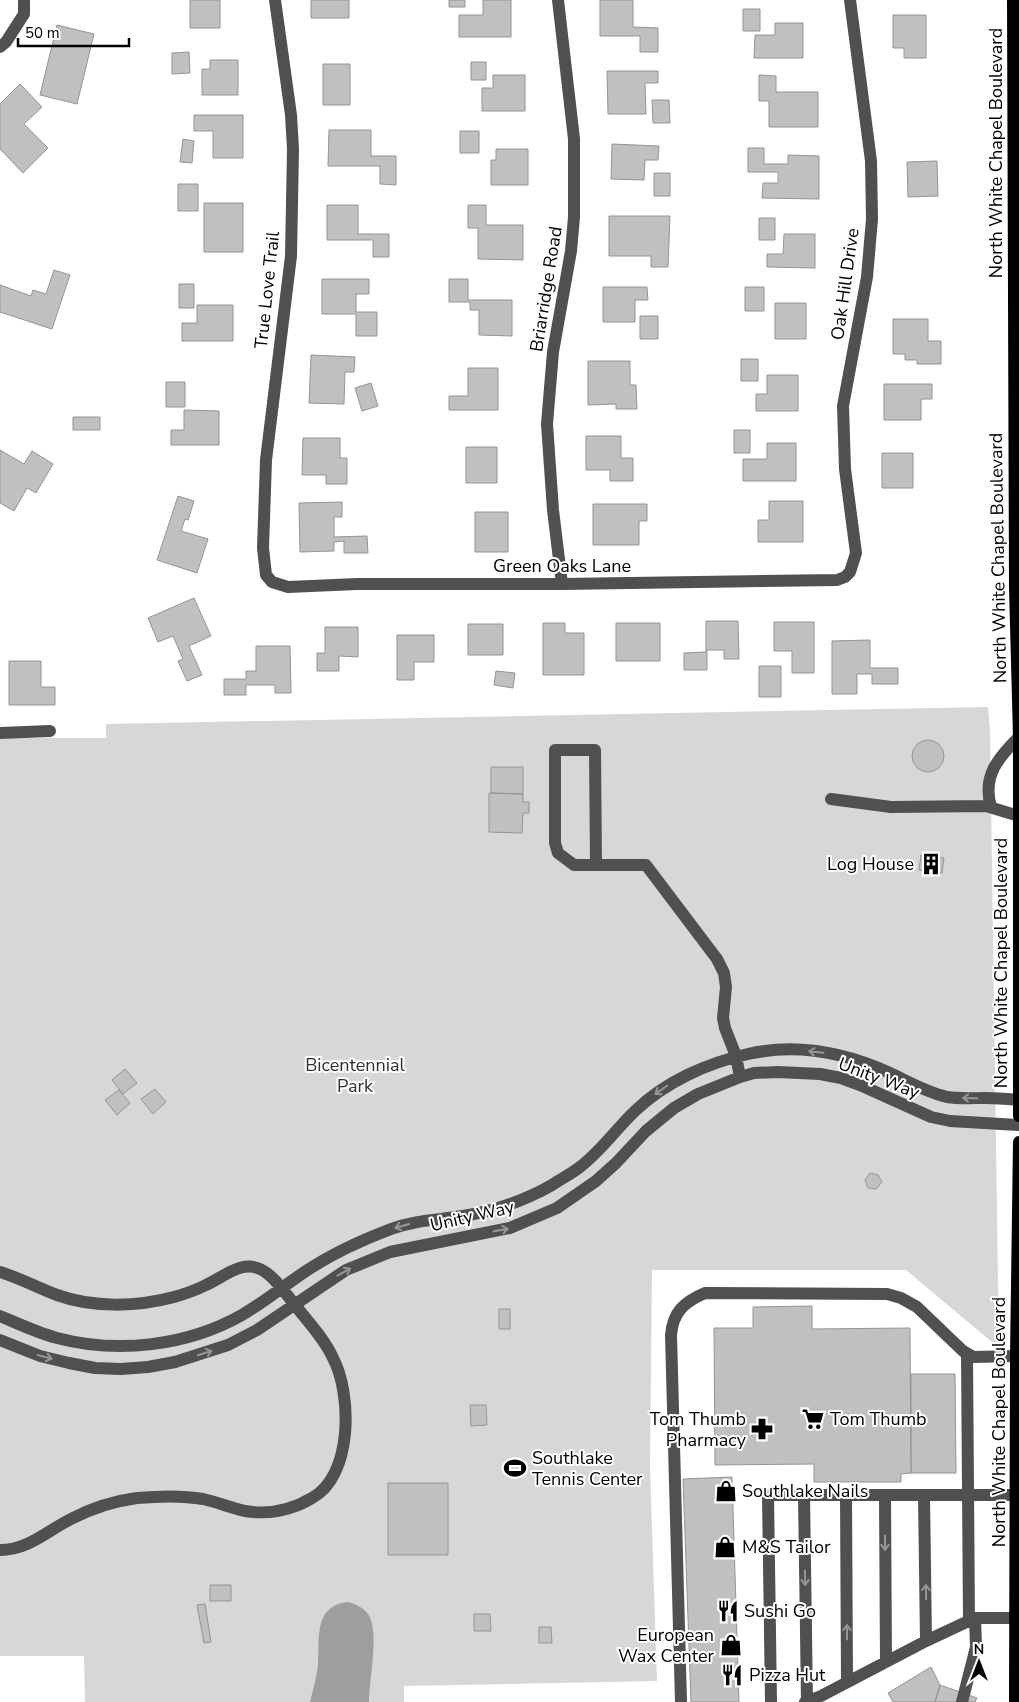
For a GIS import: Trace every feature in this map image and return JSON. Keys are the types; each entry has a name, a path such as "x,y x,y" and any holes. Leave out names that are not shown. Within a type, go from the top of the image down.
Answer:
{"main road":[{"name":"North White Chapel Boulevard","path":"1013,0 1016,254 1015,587 1019,737 1019,1116"},
{"name":"North White Chapel Boulevard","path":"1015,1702 1019,1142"}],"street":[{"path":"0,47 6,42 24,14 24,0"},
{"name":"True Love Trail","path":"272,582 266,575 263,548 266,460 290,256 294,149 275,0"},
{"name":"Briarridge Road","path":"558,0 574,139 574,226 553,352 547,424 553,510 562,584"},
{"name":"Oak Hill Drive","path":"850,0 871,161 872,219 866,277 843,406 845,469 856,552 850,572"},
{"name":"Green Oaks Lane","path":"272,582 288,587 367,584 562,584 837,580 845,577 850,572"},
{"path":"0,733 50,731"},
{"path":"991,807 988,796 992,769 1019,737"},
{"path":"596,865 595,750 555,750 555,843 558,853 574,865 596,865 646,865 706,942 724,973 726,987 725,1028 736,1056 740,1077"},
{"path":"831,799 891,807 986,806 1019,816"},
{"name":"Unity Way","path":"0,1316 56,1338 84,1344 145,1345 203,1332 241,1315 308,1269 338,1252 395,1228 424,1221 481,1213 529,1197 580,1167 650,1098 669,1085 691,1073 736,1056 774,1050 820,1052 870,1065 913,1085 948,1097 1019,1100"},
{"name":"Unity Way","path":"0,1340 40,1356 95,1368 148,1367 176,1362 228,1345 257,1330 346,1270 390,1252 510,1228 557,1208 596,1181 646,1132 674,1108 698,1094 754,1073 820,1074 841,1078 931,1117 959,1122 1019,1125"},
{"path":"0,1272 58,1295 115,1304 156,1301 174,1297 207,1285 240,1267 251,1266 263,1270 282,1288 322,1339 334,1358 344,1394 345,1414 342,1454 336,1472 327,1486 314,1498 283,1510 264,1513 245,1511 202,1499 184,1497 163,1496 113,1502 70,1519 26,1545 0,1550"},
{"path":"681,1702 671,1335 672,1321 679,1310 692,1298 705,1293 887,1294 902,1298 918,1307 962,1352 973,1357 1017,1356"},
{"path":"962,1702 976,1647 972,1620 968,1495 967,1354"},
{"path":"771,1702 768,1495 1017,1495"},
{"path":"804,1495 806,1701 821,1696 926,1641 972,1620 1017,1617"},
{"path":"846,1495 847,1681"},
{"path":"885,1495 886,1662"},
{"path":"924,1495 926,1641"}],"green space":[{"name":"Bicentennial Park","path":"988,707 990,730 999,1348 906,1270 652,1270 650,1467 657,1681 404,1686 404,1702 85,1702 84,1656 0,1656 0,738 106,738 106,724"}],"shaded area":[{"path":"348,1602 364,1609 371,1622 374,1644 369,1702 310,1702 317,1674 319,1634 324,1617 329,1610 337,1605"}],"building":[{"path":"190,0 220,0 220,28 190,28"},
{"path":"311,0 349,0 349,18 311,18"},
{"path":"449,0 465,0 465,7 449,7"},
{"path":"483,0 511,0 511,37 459,37 459,15 483,15"},
{"path":"600,0 633,0 633,27 658,28 658,52 640,52 640,36 600,36"},
{"path":"743,9 760,9 760,31 743,31"},
{"path":"893,15 926,15 926,58 904,58 904,48 893,48"},
{"path":"775,23 803,23 803,58 754,58 755,35 775,35"},
{"path":"57,25 94,34 77,104 40,95"},
{"path":"189,52 190,73 172,74 172,53"},
{"path":"210,60 238,60 238,95 202,95 202,69 210,69"},
{"path":"471,62 486,62 486,80 471,80"},
{"path":"323,64 350,64 350,105 323,105"},
{"path":"607,71 658,71 658,83 645,83 646,114 608,114"},
{"path":"493,75 525,75 525,111 482,111 482,88 493,88"},
{"path":"759,75 776,76 776,92 818,92 818,127 769,127 769,101 759,101"},
{"path":"20,84 42,107 24,124 48,148 23,173 0,149 0,104"},
{"path":"652,100 669,100 670,123 653,123"},
{"path":"194,115 243,115 243,158 213,158 213,131 194,131"},
{"path":"329,130 371,130 371,156 396,156 396,185 380,184 380,166 328,166"},
{"path":"460,131 479,131 479,153 460,153"},
{"path":"183,139 194,141 192,163 180,162"},
{"path":"612,144 659,146 658,160 645,160 644,180 611,179"},
{"path":"748,148 764,148 764,164 788,164 788,155 819,156 819,199 762,198 763,183 778,183 778,172 748,172"},
{"path":"496,149 528,149 528,185 491,185 491,160 496,160"},
{"path":"937,161 938,196 908,197 907,162"},
{"path":"654,173 670,173 670,196 654,196"},
{"path":"178,184 198,184 198,211 178,211"},
{"path":"204,203 243,203 243,252 204,252"},
{"path":"327,205 358,205 358,234 389,234 389,257 373,257 373,240 327,240"},
{"path":"468,205 486,205 486,225 523,225 523,260 478,259 478,228 468,228"},
{"path":"609,216 670,216 668,267 651,267 651,256 609,256"},
{"path":"759,218 775,218 775,240 759,240"},
{"path":"784,234 815,234 815,268 767,267 767,254 783,254"},
{"path":"54,270 70,275 52,329 0,312 0,285 31,296 33,290 46,294"},
{"path":"322,279 369,279 369,294 356,294 356,312 377,312 377,336 356,336 356,314 322,314"},
{"path":"449,279 468,279 468,300 512,300 512,336 479,335 479,310 470,310 470,302 449,302"},
{"path":"179,284 194,284 194,308 179,308"},
{"path":"603,287 647,287 648,300 635,300 635,322 603,322"},
{"path":"745,287 764,287 764,311 745,311"},
{"path":"775,303 806,303 806,339 775,339"},
{"path":"197,305 233,305 233,341 182,341 182,323 197,323"},
{"path":"640,316 658,316 658,339 640,339"},
{"path":"893,319 928,319 928,341 941,341 941,364 917,364 917,360 905,360 905,354 893,354"},
{"path":"311,355 355,357 354,372 345,372 344,404 309,403"},
{"path":"741,359 758,359 758,381 741,381"},
{"path":"588,361 630,361 630,385 636,385 637,409 616,409 616,404 588,405"},
{"path":"468,368 498,368 498,410 449,410 449,396 468,396"},
{"path":"767,375 798,375 798,411 756,411 756,394 767,394"},
{"path":"166,382 185,382 185,407 166,407"},
{"path":"371,383 378,406 362,411 355,388"},
{"path":"884,384 932,384 932,399 921,399 921,420 884,420"},
{"path":"184,410 219,411 219,445 171,445 171,430 184,430"},
{"path":"73,417 100,417 100,430 73,430"},
{"path":"734,430 750,430 750,453 734,453"},
{"path":"586,436 621,436 621,458 633,458 633,481 610,481 610,470 586,470"},
{"path":"303,438 340,438 340,458 347,458 347,484 326,484 326,475 302,475"},
{"path":"767,443 796,443 796,481 743,481 743,459 767,459"},
{"path":"466,447 497,447 497,483 466,483"},
{"path":"0,450 24,464 32,451 53,464 36,493 27,488 14,511 0,503"},
{"path":"882,453 913,453 913,488 882,488"},
{"path":"178,496 194,501 188,520 185,519 181,531 208,539 197,573 157,560"},
{"path":"769,501 803,501 803,542 758,542 758,520 769,520"},
{"path":"342,502 342,517 334,517 334,537 367,536 368,553 344,553 344,541 334,542 334,551 300,552 299,503"},
{"path":"593,504 647,504 647,521 639,521 639,545 593,545"},
{"path":"475,512 508,512 508,552 475,552"},
{"path":"194,598 211,636 189,646 202,675 187,681 178,661 183,659 173,636 158,642 148,618"},
{"path":"706,621 738,621 739,659 724,659 724,650 707,650 707,670 684,670 684,653 706,652"},
{"path":"774,622 814,622 814,673 792,673 792,651 774,651"},
{"path":"543,623 565,623 565,633 584,633 584,675 543,675"},
{"path":"616,623 660,623 660,661 616,661"},
{"path":"468,624 503,624 503,655 468,655"},
{"path":"325,627 358,627 358,657 339,656 339,671 317,671 317,653 325,653"},
{"path":"397,635 434,635 434,662 414,662 414,680 397,680"},
{"path":"870,640 870,668 898,668 898,684 872,684 872,674 857,674 857,694 832,694 832,641"},
{"path":"256,646 290,646 291,693 275,693 275,685 246,685 246,695 224,695 224,679 246,679 246,671 256,671"},
{"path":"9,661 41,661 41,687 55,687 55,705 9,705"},
{"path":"759,666 781,666 781,697 759,697"},
{"path":"496,671 515,673 513,688 494,685"},
{"path":"928,740 939,745 944,756 939,767 928,772 917,767 912,756 917,745"},
{"path":"491,767 523,767 523,794 491,793"},
{"path":"489,793 523,794 523,802 529,802 529,813 523,813 522,833 489,832"},
{"name":"Log House","path":"921,855 944,858 942,873 919,870"},
{"path":"125,1069 137,1083 123,1094 112,1080"},
{"path":"155,1089 166,1102 153,1114 141,1099"},
{"path":"119,1090 130,1103 117,1115 105,1100"},
{"path":"870,1173 878,1175 882,1182 876,1189 868,1188 865,1180"},
{"name":"Tom Thumb","path":"812,1306 812,1329 910,1328 911,1473 901,1474 901,1482 814,1482 814,1464 715,1465 714,1328 753,1328 753,1307"},
{"path":"499,1309 510,1309 510,1329 499,1329"},
{"path":"911,1374 955,1374 956,1473 911,1473"},
{"path":"470,1405 486,1405 487,1425 471,1426"},
{"path":"732,1477 739,1702 691,1702 683,1479"},
{"path":"388,1483 448,1483 448,1555 388,1555"},
{"path":"210,1585 231,1585 231,1601 210,1601"},
{"path":"205,1604 211,1642 204,1643 197,1605"},
{"path":"474,1614 490,1614 491,1631 474,1631"},
{"path":"539,1627 551,1627 552,1643 539,1643"},
{"path":"931,1667 940,1685 935,1702 893,1702 888,1693"},
{"path":"940,1685 977,1698 975,1702 935,1702"}],"place":[{"name":"Log House","path":"931,864"},
{"name":"Tom Thumb","path":"813,1419"},
{"name":"Tom Thumb Pharmacy","path":"762,1429"},
{"name":"Southlake Tennis Center","path":"515,1468"},
{"name":"Southlake Nails","path":"726,1491"},
{"name":"M&S Tailor","path":"725,1547"},
{"name":"Sushi Go","path":"728,1611"},
{"name":"European Wax Center","path":"731,1645"},
{"name":"Pizza Hut","path":"732,1675"}]}
